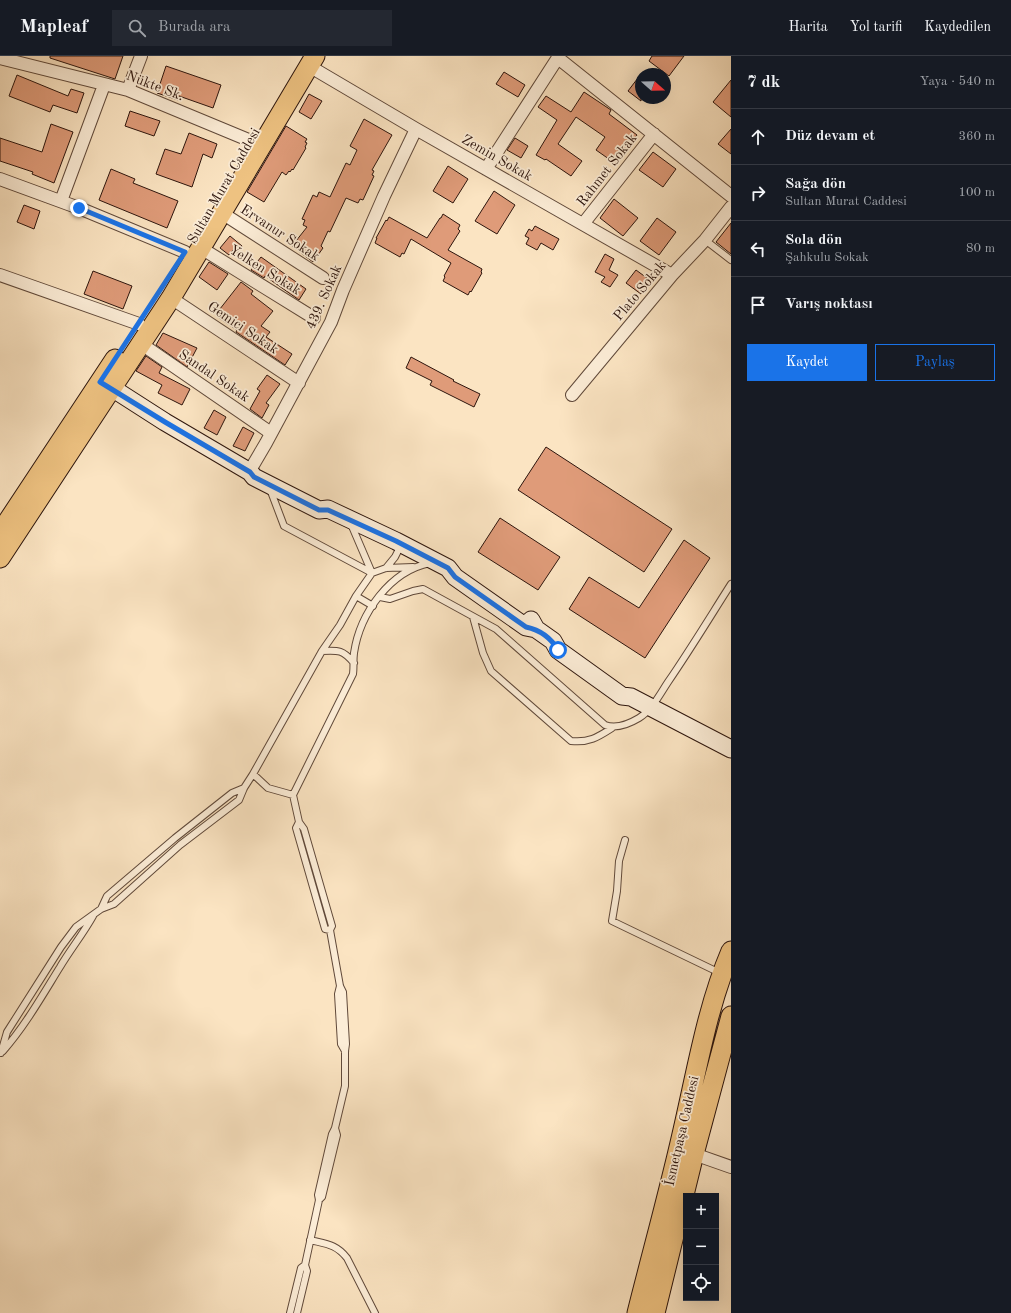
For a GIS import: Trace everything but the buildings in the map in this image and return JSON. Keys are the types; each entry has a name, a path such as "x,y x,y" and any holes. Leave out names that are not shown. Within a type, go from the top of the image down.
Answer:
{"main road":[{"name":"Sultan Murat Caddesi","path":"0,558 8,524 106,385 140,343 171,298 193,250 251,140 308,59"},
{"name":"Sultan Murat Caddesi","path":"106,385 138,324 222,213 308,59"},
{"path":"106,385 250,472 254,477 319,510 328,510 402,544 455,577 526,627 536,629 553,641 558,650 622,696 631,697 731,749"},
{"path":"250,472 256,471 323,503 328,510"},
{"name":"İsmetpaşa Caddesi","path":"637,1313 653,1286 694,1154 695,1119 712,1002 726,975 731,951"},
{"name":"İsmetpaşa Caddesi","path":"655,1313 653,1286 695,1119 731,1016"}],"street":[{"path":"128,90 141,56"},
{"path":"486,169 559,57"},
{"name":"Rahmet Sokak","path":"559,57 731,196"},
{"name":"Nükte Sk.","path":"0,58 128,90 251,140"},
{"name":"Zemin Sokak","path":"308,59 416,129 672,276"},
{"path":"61,201 104,84"},
{"name":"439. Sokak","path":"250,472 331,322 343,290 416,129"},
{"name":"Rahmet Sokak","path":"583,224 654,134"},
{"name":"Yelken Sokak","path":"0,179 193,250 314,318"},
{"name":"Plato Sokak","path":"572,394 672,276 705,240 731,207"},
{"name":"Ervanur Sokak","path":"222,213 323,278"},
{"path":"0,275 138,324"},
{"name":"Gemici Sokak","path":"171,298 299,383"},
{"name":"Sandal Sokak","path":"140,343 271,433"},
{"path":"694,1154 731,1166"}],"lane":[{"path":"705,240 731,260"},
{"path":"269,485 284,526 372,573"},
{"path":"348,519 372,573"},
{"path":"386,568 395,557 402,544"},
{"path":"1,1054 7,1032 76,926 101,909 114,904 180,846 239,800 244,788 322,651 372,573 386,568 435,565"},
{"path":"298,1313 307,1272 305,1265 319,1200 318,1195 345,1086 345,1051 341,1044 338,994 340,986 330,930 326,929 296,828 299,822 293,795 354,674 354,652 365,620 373,606 385,589 405,572 435,565"},
{"path":"473,617 483,653 491,671 571,741 582,742 598,737 612,728 625,725 640,717 650,708 692,647 731,584"},
{"path":"380,597 390,599 412,590 423,589 496,629 605,725 612,728"},
{"path":"356,596 373,606"},
{"path":"322,651 337,650 346,654 354,663"},
{"path":"253,774 268,788 293,795"},
{"path":"101,909 106,896 163,848 232,794 244,788"},
{"path":"625,840 619,861 617,891 612,921 726,975"},
{"path":"1,1054 17,1035 94,915"},
{"path":"310,1240 336,1246 343,1252 375,1313"},
{"path":"290,1313 301,1268 305,1265"}],"route":[{"path":"79,208 185,252 100,382 250,472 254,477 319,510 328,510 362,525 448,568 455,577 526,627 536,629 553,641 558,650"}]}
